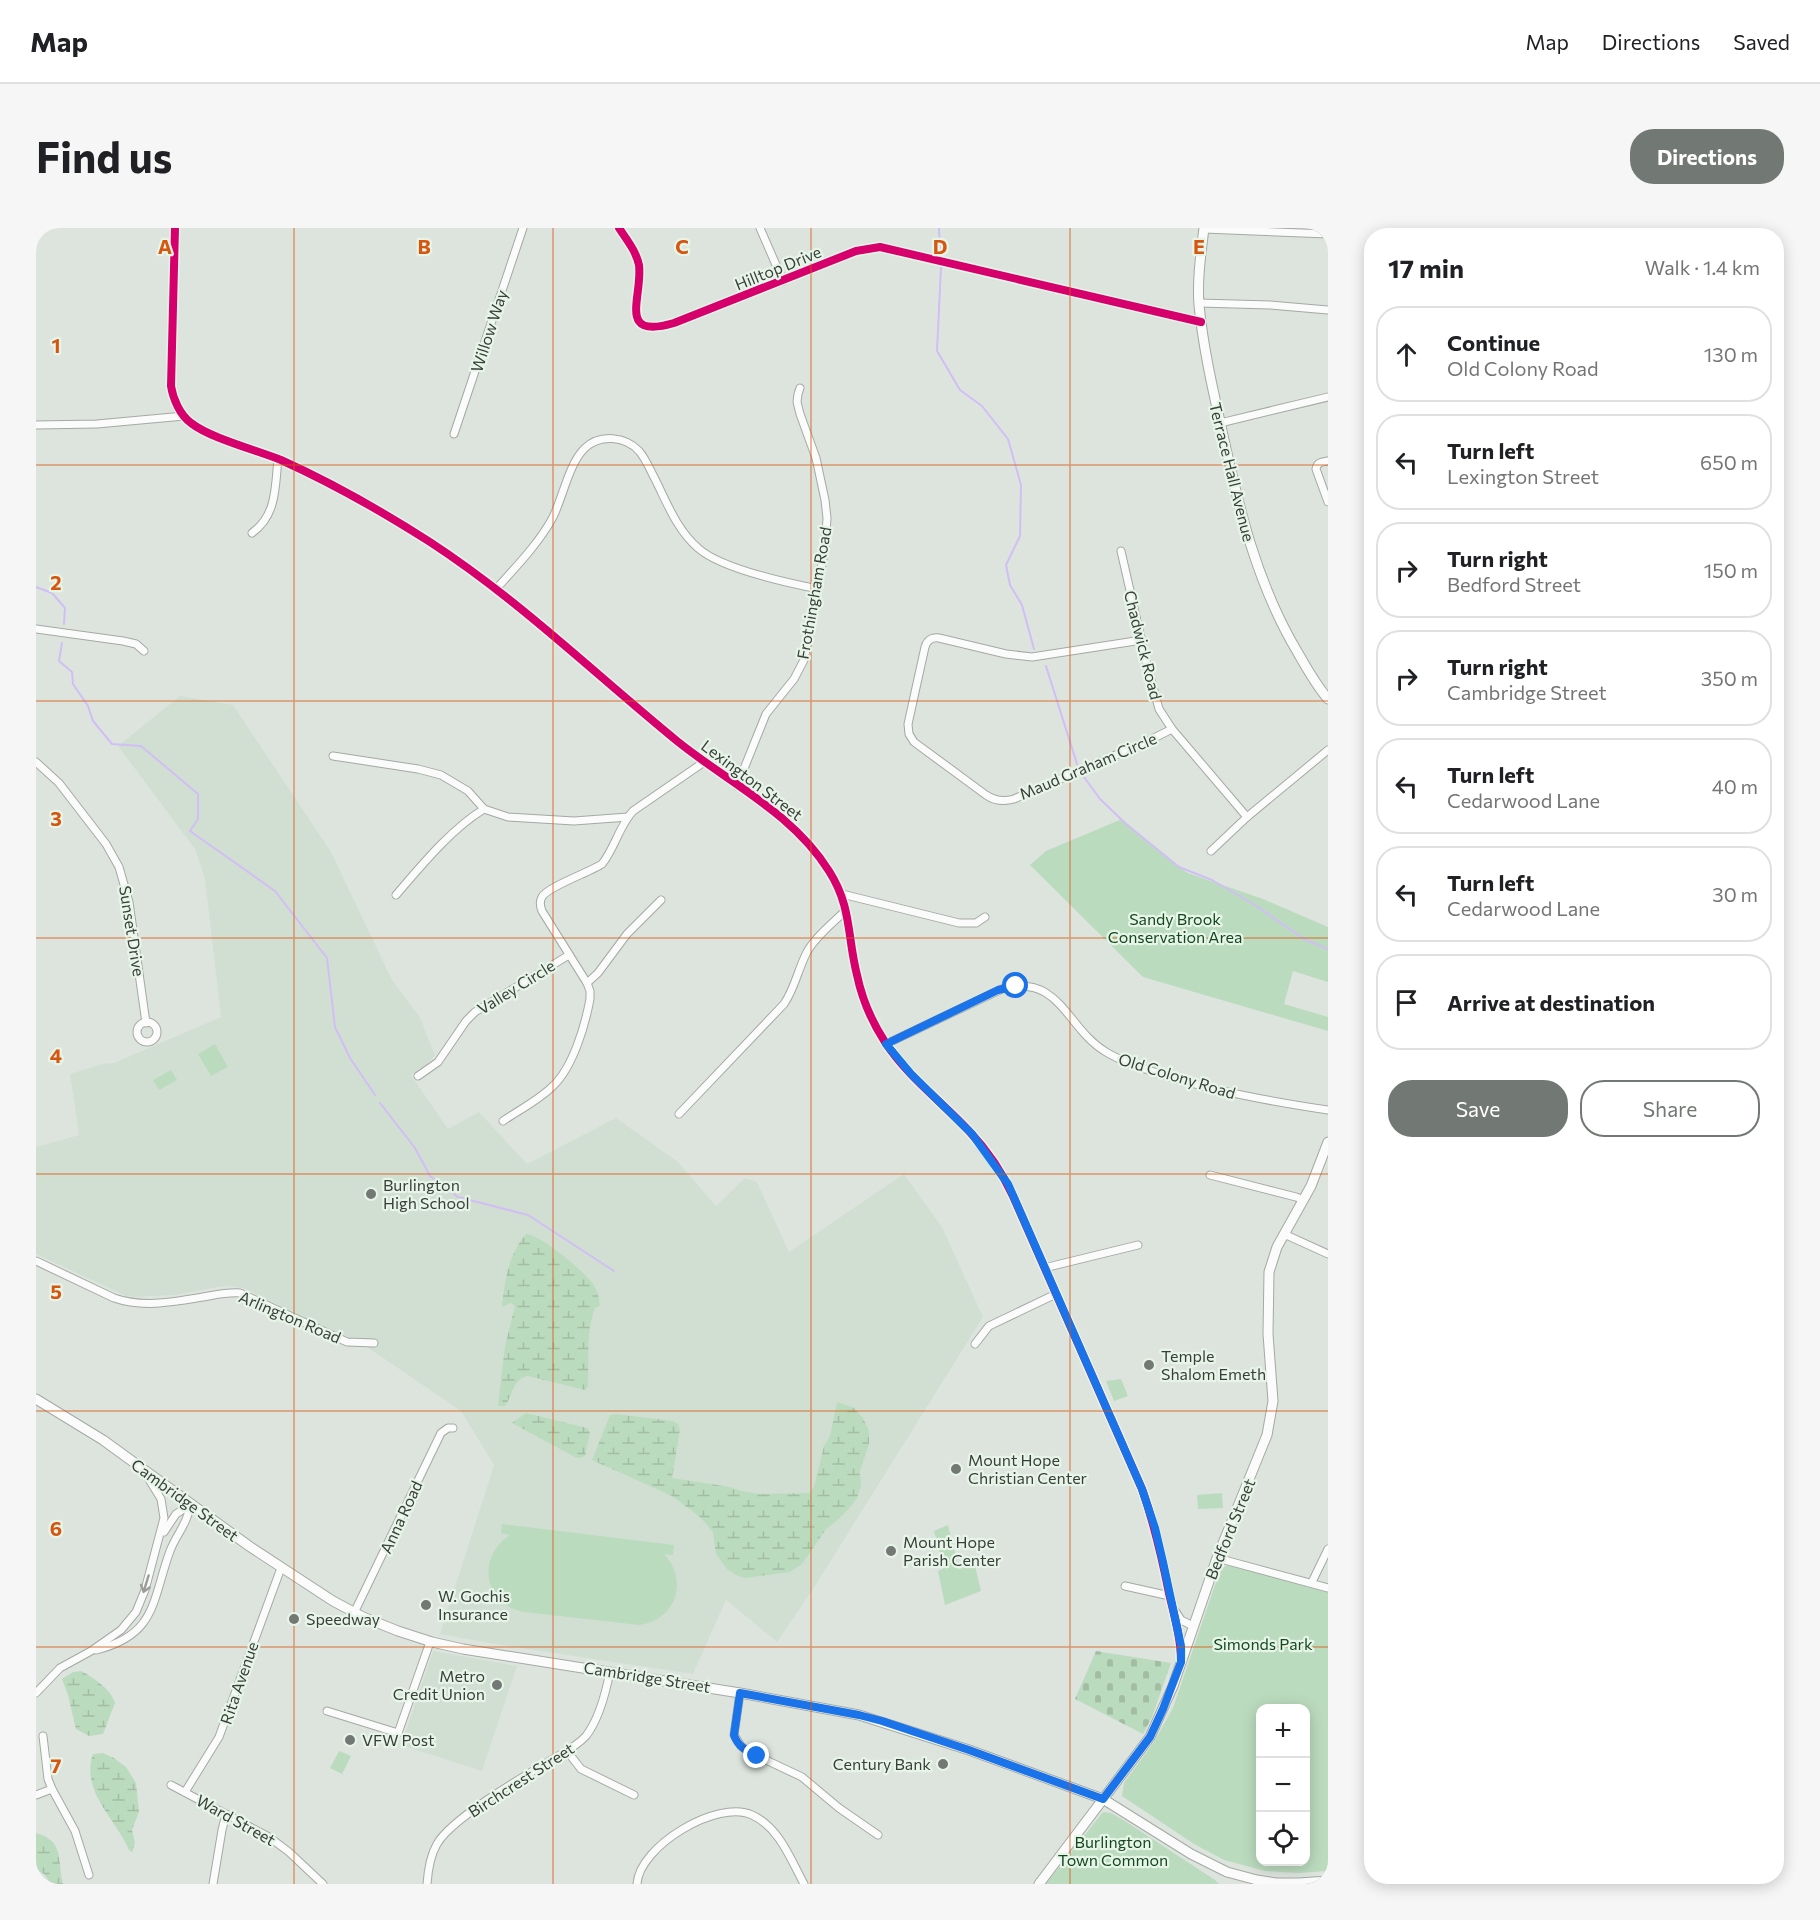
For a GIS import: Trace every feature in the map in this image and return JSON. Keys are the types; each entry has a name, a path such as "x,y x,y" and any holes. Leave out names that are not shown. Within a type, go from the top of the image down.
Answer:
{"main road":[{"name":"Terrace Hall Avenue","path":"1204,229 1199,303 1201,322 1211,381 1243,523 1259,574 1289,639 1328,699"},
{"name":"Bedford Street","path":"1039,1884 1150,1737 1163,1709 1217,1558 1261,1451 1271,1419 1273,1401 1268,1334 1269,1272 1273,1257 1304,1200 1327,1148"},
{"name":"Cambridge Street","path":"36,1399 103,1440 190,1505 312,1589 354,1613 398,1631 430,1642 464,1649 740,1693 882,1721 1103,1799 1237,1880 1276,1883 1328,1881"}],"street":[{"path":"36,425 89,424 184,416 176,401 171,379 175,228"},
{"name":"Willow Way","path":"454,434 522,228"},
{"name":"Hilltop Drive","path":"619,228 636,257 639,270 636,316 638,321 648,327 661,327 674,323 856,251 880,247 1201,322"},
{"path":"760,228 783,281"},
{"path":"1204,229 1285,230 1328,234"},
{"path":"1199,303 1270,305 1328,310"},
{"name":"Frothingham Road","path":"737,786 766,714 799,671 804,660 818,589 826,534 825,500 816,458 797,402 800,388"},
{"path":"1220,423 1328,398"},
{"name":"Lexington Street","path":"184,416 201,429 278,459 324,481 429,541 472,569 704,762 801,834 827,868 842,894 860,986 870,1016 886,1044 911,1074 972,1134 1008,1184 1142,1489 1155,1528 1181,1646 1181,1662"},
{"path":"496,589 552,519 572,470 584,449 592,442 610,438 630,444 639,452 677,524 699,550 726,564 790,584 818,589"},
{"path":"252,533 262,526 270,513 278,459"},
{"path":"1328,461 1317,464 1317,473 1328,501"},
{"name":"Chadwick Road","path":"1121,551 1161,713 1246,817"},
{"path":"36,629 123,641 136,645 144,651"},
{"name":"Maud Graham Circle","path":"1142,640 1047,656 1027,657 932,638 925,647 908,726 909,734 914,742 986,795 995,800 1004,801 1014,799 1172,729"},
{"path":"1211,851 1246,817 1328,750"},
{"path":"333,756 418,769 441,775 468,791 484,809 508,817 574,821 628,817"},
{"name":"Sunset Drive","path":"36,762 59,783 106,844 119,867 129,902 146,1023"},
{"path":"502,1121 550,1089 565,1071 589,1005 590,995 587,983 542,911 540,904 542,898 550,890 602,864 608,858 633,811 704,762"},
{"path":"396,896 454,833 471,817 484,809"},
{"path":"842,894 959,923 976,923 985,917"},
{"path":"587,983 598,973 627,934 661,900"},
{"path":"679,1114 784,1004 791,993 810,947 846,910"},
{"name":"Valley Circle","path":"418,1076 438,1062 466,1021 475,1012 569,955"},
{"name":"Old Colony Road","path":"886,1044 998,990 1016,986 1033,986 1056,1000 1098,1047 1115,1058 1243,1097 1328,1110"},
{"path":"1210,1175 1304,1200"},
{"path":"1284,1234 1328,1254"},
{"path":"1044,1268 1138,1245"},
{"name":"Arlington Road","path":"36,1261 127,1302 159,1303 222,1293 240,1293 347,1342 374,1343"},
{"path":"975,1344 989,1326 1056,1294"},
{"name":"Anna Road","path":"354,1613 441,1433 448,1428 453,1428"},
{"path":"36,1693 60,1668 91,1651 121,1630 136,1612 145,1590 164,1523 164,1511 160,1497 144,1470"},
{"path":"155,1551 176,1514 190,1505"},
{"path":"91,1651 122,1641 137,1630 149,1616 156,1601 169,1552 188,1518 190,1505"},
{"path":"1312,1582 1328,1549"},
{"path":"1217,1558 1328,1587"},
{"name":"Rita Avenue","path":"185,1792 219,1737 281,1568"},
{"path":"1125,1587 1170,1596"},
{"path":"1172,1605 1181,1620 1193,1626"},
{"path":"327,1711 398,1733 430,1642"},
{"name":"Birchcrest Street","path":"428,1884 432,1854 438,1842 448,1831 512,1785 583,1739 592,1726 610,1671"},
{"path":"740,1693 734,1735 741,1746 802,1777 839,1808 878,1835"},
{"path":"43,1736 48,1779 75,1831 89,1875"},
{"path":"567,1751 580,1768 634,1795"},
{"name":"Ward Street","path":"171,1785 255,1828 281,1845 323,1884"},
{"path":"36,1795 52,1789"},
{"path":"637,1884 642,1866 650,1854 661,1845 690,1826 731,1812 752,1815 770,1827 782,1843 804,1884"},
{"path":"213,1884 226,1814"}],"shaded area":[{"name":"Burlington High School","path":"180,696 233,705 331,852 392,980 419,1016 435,1055 411,1075 448,1129 479,1112 527,1164 616,1118 678,1162 716,1206 745,1178 757,1182 789,1252 904,1174 942,1227 983,1317 815,1586 777,1642 726,1600 693,1674 440,1634 494,1465 461,1411 367,1347 246,1289 231,1286 175,1295 126,1296 36,1254 36,1147 79,1135 70,1074 102,1064 114,1063 221,1017 205,879 195,849 118,746"},
{"path":"433,1651 517,1666 482,1771 401,1745"}],"green space":[{"name":"Sandy Brook Conservation Area","path":"1122,819 1188,873 1263,899 1328,927 1328,982 1293,971 1284,1004 1328,1017 1328,1031 1143,977 1030,865 1046,851"},
{"path":"215,1044 228,1067 211,1076 198,1054"},
{"path":"171,1070 177,1080 159,1090 153,1080"},
{"path":"526,1234 541,1240 562,1254 588,1278 597,1292 600,1306 595,1308 590,1326 588,1387 585,1390 528,1376 523,1377 516,1383 505,1406 498,1406 505,1346 515,1306 511,1303 502,1307 504,1288 511,1259"},
{"path":"1121,1379 1128,1396 1114,1401 1106,1381"},
{"path":"837,1402 854,1408 863,1418 869,1431 869,1444 860,1471 861,1486 851,1506 826,1529 802,1564 790,1572 745,1578 736,1575 727,1569 716,1554 713,1532 700,1517 672,1496 592,1460 610,1415 673,1421 678,1424 680,1430 672,1478 760,1494 809,1493 814,1487 824,1446 830,1436"},
{"path":"526,1413 587,1428 590,1432 585,1456 575,1457 512,1423"},
{"path":"1222,1493 1223,1508 1198,1509 1197,1495"},
{"path":"502,1524 674,1545 673,1555 664,1554 676,1576 675,1598 662,1616 652,1622 639,1625 524,1612 510,1607 500,1600 489,1579 492,1555 499,1544 510,1535 501,1533"},
{"path":"948,1525 959,1569 975,1566 981,1591 945,1605 938,1571 944,1568 934,1531"},
{"name":"Simonds Park","path":"1227,1565 1258,1571 1328,1592 1328,1871 1298,1873 1265,1871 1224,1860 1194,1844 1122,1796 1124,1783 1154,1742 1173,1708 1220,1574"},
{"path":"1096,1651 1171,1663 1152,1717 1143,1734 1075,1699"},
{"path":"81,1671 106,1689 115,1703 103,1734 89,1736 76,1729 62,1679 73,1672"},
{"path":"339,1751 351,1756 342,1774 330,1768"},
{"path":"103,1753 126,1767 136,1783 139,1812 132,1830 135,1843 132,1852 101,1804 91,1780 90,1767 93,1754"},
{"name":"Burlington Town Common","path":"1103,1812 1111,1813 1125,1821 1219,1884 1046,1884"},
{"path":"36,1833 52,1841 56,1847 63,1884 51,1884 44,1874 36,1869"}],"waterway":[{"path":"939,228 940,252"},
{"path":"941,267 937,351 960,390 982,406 1008,439 1021,485 1020,536 1006,565 1010,585 1022,605 1034,649"},
{"path":"36,587 52,593 65,608 64,624"},
{"path":"62,643 59,661 72,672 73,684 88,706 93,721 112,744 141,746 198,794 198,819 190,831 275,891 327,958 335,1027 350,1058 375,1095"},
{"path":"1046,666 1077,764"},
{"path":"1084,777 1100,799 1125,823 1179,867 1212,880 1255,905 1304,939 1328,949"},
{"path":"380,1103 415,1148 430,1176 458,1197 528,1215 614,1271"}],"cycle path":[{"path":"175,228 171,386 173,396 187,420 210,434 281,460 338,488 463,564 526,613 677,741 779,815 814,850 829,871 842,897 862,993 880,1034 904,1066 982,1146 999,1170 1013,1196 1142,1489 1164,1567 1179,1635 1181,1661"},
{"path":"619,228 638,260 636,312 638,321 645,326 656,327 674,323 856,251 880,247 1201,322"}],"place":[{"name":"Burlington High School","path":"371,1194"},
{"name":"Temple Shalom Emeth","path":"1149,1365"},
{"name":"Mount Hope Christian Center","path":"956,1469"},
{"name":"Mount Hope Parish Center","path":"891,1551"},
{"name":"W. Gochis Insurance","path":"426,1605"},
{"name":"Speedway","path":"294,1619"},
{"name":"Metro Credit Union","path":"497,1685"},
{"name":"VFW Post","path":"350,1740"},
{"name":"Century Bank","path":"943,1764"}],"route":[{"path":"757,1756 744,1749 736,1741 734,1735 740,1693 882,1721 1103,1799 1150,1737 1173,1686 1181,1662 1181,1646 1155,1528 1135,1471 1008,1184 972,1134 911,1074 886,1044 998,990 1016,986"}]}
